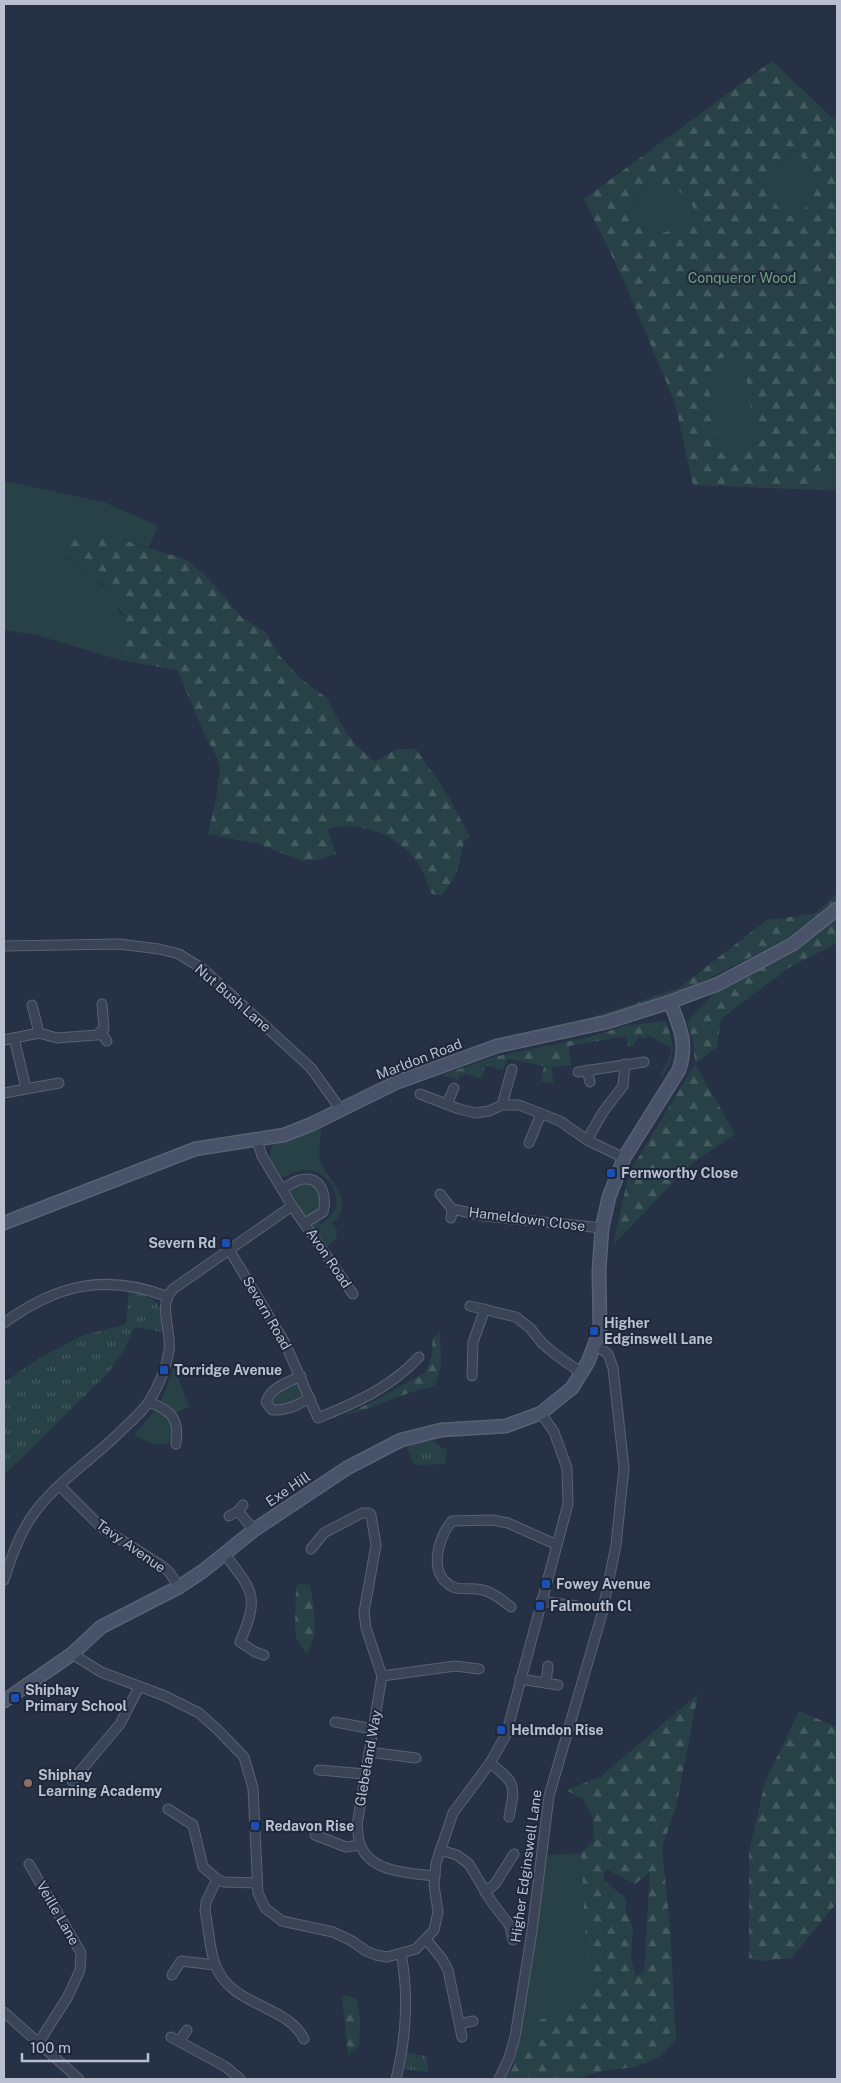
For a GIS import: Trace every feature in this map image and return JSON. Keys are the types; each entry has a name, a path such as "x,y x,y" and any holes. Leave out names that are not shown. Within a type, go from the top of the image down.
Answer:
{"street":[{"name":"Marldon Road","path":"4,1223 195,1149 284,1135 312,1124 394,1083 497,1046 578,1029 670,1002 718,984 793,944 837,910"},
{"name":"Nut Bush Lane","path":"4,946 119,944 159,949 179,954 203,969 311,1068 341,1110"},
{"path":"596,1345 601,1317 599,1270 602,1228 609,1197 624,1158 678,1070 683,1056 681,1035 670,1002"},
{"path":"4,1040 39,1033 57,1038 97,1036 104,1029 102,1004"},
{"path":"32,1005 39,1033"},
{"path":"100,1032 107,1041"},
{"path":"14,1038 26,1088"},
{"path":"590,1082 583,1071 644,1062"},
{"path":"587,1140 603,1112 623,1086 625,1064"},
{"path":"502,1105 512,1069"},
{"path":"4,1092 59,1083"},
{"path":"447,1104 454,1088"},
{"path":"420,1094 476,1113 489,1111 502,1105 519,1105 560,1121 587,1140 624,1158"},
{"path":"529,1143 541,1114"},
{"name":"Avon Road","path":"257,1140 262,1156 292,1206 305,1222 353,1294"},
{"name":"Avon Road","path":"283,1189 297,1180 305,1179 312,1180 319,1185 325,1197 323,1212 305,1222"},
{"name":"Hameldown Close","path":"440,1194 452,1213 602,1228"},
{"path":"4,1580 8,1553 27,1522 39,1507 116,1437 149,1402 164,1370 169,1349 170,1330 164,1305 166,1296 173,1289 292,1206"},
{"name":"Severn Road","path":"230,1251 285,1343 318,1418 380,1390 418,1363"},
{"path":"4,1323 41,1299 73,1288 116,1284 140,1287 166,1296"},
{"path":"470,1306 516,1317 530,1328 542,1343 582,1374"},
{"path":"472,1376 473,1342 485,1309"},
{"name":"Exe Hill","path":"4,1701 72,1654 101,1627 179,1587 254,1530 347,1468 401,1440 441,1430 506,1426 541,1413 572,1388 582,1374 596,1345"},
{"name":"Higher Edginswell Lane","path":"499,2079 510,2058 515,2037 532,1932 549,1796 602,1614 616,1545 624,1468 613,1368 608,1354 596,1345"},
{"path":"300,1376 273,1390 268,1395 266,1402 272,1410 280,1411 300,1404 310,1398"},
{"path":"149,1402 166,1408 170,1413 176,1427 176,1444"},
{"path":"72,1654 101,1672 165,1696 199,1713 244,1757 253,1788 256,1883 258,1893 265,1908 282,1921 333,1932 376,1955 387,1957 416,1949 434,1930 438,1912 434,1885 435,1876 440,1850 453,1813 490,1763 506,1734 568,1504 567,1468 554,1432 541,1413"},
{"name":"Tavy Avenue","path":"60,1486 102,1527 162,1566 169,1572 179,1587"},
{"path":"229,1516 241,1508 254,1530"},
{"name":"Glebeland Way","path":"311,1549 324,1533 362,1513 370,1512 372,1514 376,1545 364,1612 366,1628 382,1676 357,1825 360,1845"},
{"path":"511,1607 485,1591 452,1587 445,1580 439,1567 437,1553 446,1528 452,1521 492,1520 508,1523 557,1545"},
{"path":"224,1554 249,1587 252,1595 252,1609 240,1642 255,1652 264,1655"},
{"path":"542,1601 577,1606"},
{"path":"382,1676 455,1666 479,1669"},
{"path":"546,1683 548,1666"},
{"path":"520,1679 558,1685"},
{"path":"72,1781 120,1724 139,1687"},
{"path":"335,1722 372,1729"},
{"path":"369,1752 416,1758"},
{"path":"490,1763 511,1782 513,1792 509,1817"},
{"path":"319,1770 365,1774"},
{"path":"168,1809 193,1826 203,1867 217,1879 224,1882 256,1883"},
{"path":"315,1835 346,1846 360,1845 372,1862 382,1867 435,1876"},
{"path":"440,1850 457,1855 469,1864 485,1892 510,1926 514,1940"},
{"path":"485,1892 495,1884 514,1854"},
{"name":"Veille Lane","path":"29,1864 81,1953 80,1970 76,1979 67,1998 39,2042"},
{"path":"217,1879 206,1902 215,1965 226,1982 240,1996 282,2017 299,2029 304,2039"},
{"path":"426,1939 442,1958 448,1970 462,2037"},
{"path":"396,2079 401,2051 405,1998 404,1972 400,1954"},
{"path":"172,1975 181,1962 215,1965"},
{"path":"4,2012 79,2079"},
{"path":"459,2024 473,2021"},
{"path":"187,2030 175,2039 226,2068 240,2079"}],"green space":[{"name":"Conqueror Wood","path":"772,61 837,122 837,463 820,471 821,490 693,485 675,403 624,281 584,199","holes":["794,150 813,172 815,189 805,209 796,216 789,216 772,199 769,184 778,168","667,185 676,189 688,199 695,212 680,226 662,233 650,231 640,223 631,210 639,194","731,355 746,368 749,402 767,437 742,453 720,438 715,423 715,410 706,382 719,359"]},
{"path":"794,150 810,167 816,183 814,193 803,211 795,216 790,216 776,206 768,189 776,170"},
{"path":"667,185 684,195 691,203 695,212 677,228 662,233 650,231 640,223 631,210 633,203 644,191"},
{"path":"731,355 746,368 749,402 767,437 742,453 720,438 715,423 715,410 706,382 719,359"},
{"path":"837,463 837,491 821,490 820,471"},
{"path":"4,481 104,502 158,526 149,547 118,538 66,557 82,567 94,581 111,588 117,593 120,607 118,610 126,620 120,660 36,635 4,630"},
{"path":"92,535 118,538 187,560 207,577 242,618 266,632 278,654 301,679 327,698 337,718 355,744 374,761 396,750 416,749 447,794 470,837 464,842 456,875 442,895 432,894 419,865 402,846 380,833 367,829 342,826 330,828 328,830 336,854 317,860 301,861 259,844 208,834 217,795 220,766 177,670 120,660 126,620 120,610 119,599 110,587 91,580 85,569 65,555 64,552 75,539"},
{"path":"837,894 837,905 796,934 678,994 604,1020 582,1021 679,988 767,920 814,914"},
{"path":"837,919 837,943 790,967 721,1019 717,1047 695,1064 693,1041 687,1022 713,994 793,949"},
{"path":"666,1021 673,1050 670,1062 662,1077 660,1076 671,1055 671,1048 648,1035 646,1039 639,1036 633,1046 628,1046 626,1036 569,1046 571,1065 552,1067 553,1083 541,1081 544,1066 508,1059 503,1070 486,1065 481,1079 465,1073 463,1076 460,1075 458,1080 442,1075 494,1057 589,1037 625,1026"},
{"path":"695,1064 735,1134 698,1159 677,1178 613,1245 629,1173"},
{"path":"321,1129 320,1161 338,1190 343,1206 340,1215 332,1223 338,1232 335,1235 337,1239 325,1247 313,1225 317,1220 321,1225 335,1210 337,1201 333,1188 325,1177 314,1171 294,1172 281,1178 269,1158 271,1148 275,1144"},
{"path":"312,1180 325,1205 305,1223 283,1189"},
{"path":"129,1290 146,1295 157,1303 164,1323 164,1332 134,1327 124,1350 110,1371 4,1475 4,1382 40,1358 81,1336 126,1324"},
{"path":"440,1332 441,1364 435,1386 343,1416 426,1372 431,1357 433,1338"},
{"path":"174,1367 189,1407 176,1413 161,1400"},
{"path":"301,1376 310,1398 272,1410 268,1395"},
{"path":"156,1409 164,1413 172,1425 174,1439 165,1444 143,1440 134,1435"},
{"path":"432,1440 447,1450 445,1464 417,1465 413,1463 407,1447"},
{"path":"300,1584 310,1585 315,1620 314,1638 307,1654 297,1641 295,1630 296,1586"},
{"path":"698,1694 676,1807 662,1848 670,1928 676,2040 661,2056 635,2067 602,2071 574,2079 506,2079 513,2067 520,2040 533,2036 538,2020 580,2008 589,1997 581,1853 594,1841 593,1817 583,1799 566,1790 600,1777","holes":["606,1869 635,1884 650,1872 644,1971 636,1976 631,1959 633,1928 626,1912 626,1899 603,1879"]},
{"path":"799,1711 837,1727 837,1903 791,1958 762,1961 749,1958 749,1852 765,1782"},
{"path":"581,1853 589,1997 580,2008 538,2020 533,2037 520,2040 547,1855"},
{"path":"342,1995 356,1998 360,2018 359,2047 348,2055"},
{"path":"406,2053 426,2056 429,2072 404,2069"}],"place":[{"name":"Fernworthy Close","path":"611,1173"},
{"name":"Severn Rd","path":"226,1243"},
{"name":"Higher Edginswell Lane","path":"594,1331"},
{"name":"Torridge Avenue","path":"164,1370"},
{"name":"Fowey Avenue","path":"546,1584"},
{"name":"Falmouth Cl","path":"540,1606"},
{"name":"Shiphay Primary School","path":"15,1698"},
{"name":"Helmdon Rise","path":"501,1730"},
{"name":"Shiphay Learning Academy","path":"28,1783"},
{"name":"Redavon Rise","path":"255,1826"}]}
